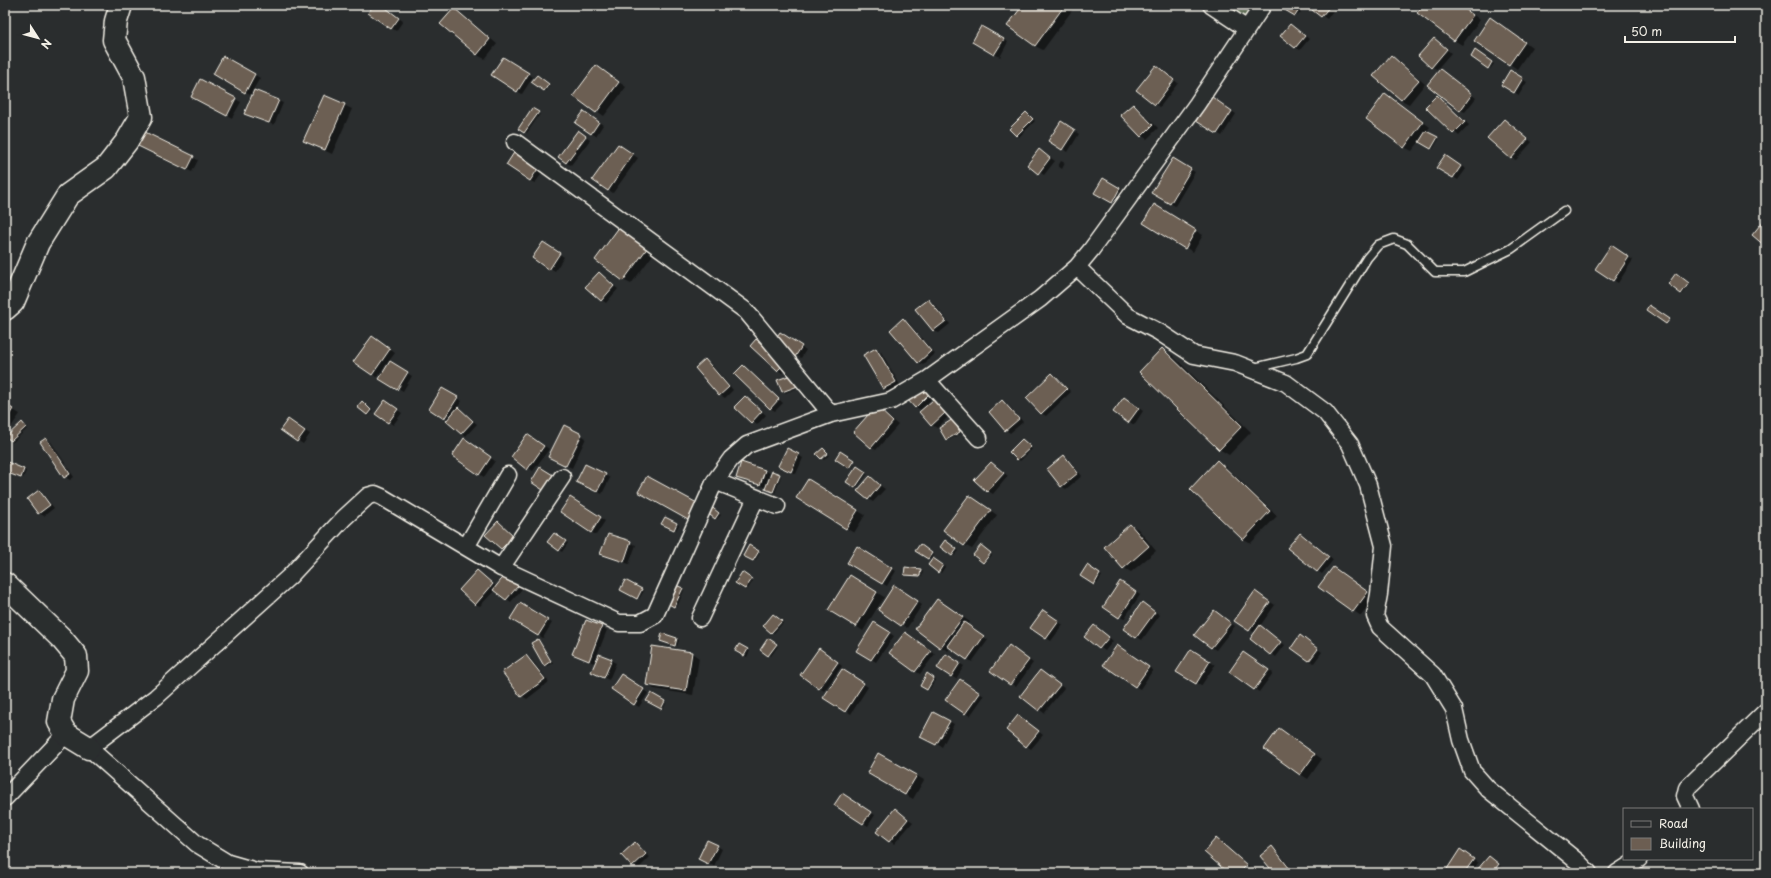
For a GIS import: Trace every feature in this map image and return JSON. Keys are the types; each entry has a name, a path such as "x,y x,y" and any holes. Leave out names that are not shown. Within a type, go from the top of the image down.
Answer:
{"street":[{"path":"5,309 13,302 38,243 68,194 106,168 127,141 141,117 134,77 114,40 116,21 121,5"},
{"path":"1211,5 1247,29"},
{"path":"89,748 156,698 290,576 344,518 368,496 375,494 501,568 619,623 640,624 655,615 716,481 731,459 747,445 831,414 891,401 927,380 1040,299 1077,267 1092,250 1197,104 1264,5"},
{"path":"515,142 746,311 831,414"},
{"path":"1077,267 1128,316 1159,332 1194,355 1235,363 1286,382 1325,412 1350,444 1368,485 1384,546 1375,616 1380,627 1433,675 1454,709 1461,740 1472,771 1488,789 1578,862 1589,873"},
{"path":"927,380 980,438"},
{"path":"466,548 508,475"},
{"path":"501,568 562,477"},
{"path":"716,481 777,506"},
{"path":"700,618 756,498"},
{"path":"5,584 61,638 76,656 77,671 63,699 59,722 66,734 89,748 197,844 228,863 256,871 300,873"},
{"path":"1691,808 1685,796 1687,788 1766,711"},
{"path":"5,798 66,734"},
{"path":"1617,873 1637,860"}],"lane":[{"path":"1249,369 1307,354 1367,258 1378,246 1394,239 1407,244 1435,272 1464,272 1512,249 1564,211"}],"green space":[{"path":"1225,5 1252,5 1244,18"}],"building":[{"path":"374,5 382,5 399,18 391,29 368,13"},
{"path":"1023,5 1065,5 1035,46 1007,26"},
{"path":"1286,5 1292,5 1299,10 1295,16 1283,9"},
{"path":"1316,5 1331,5 1321,17 1312,10"},
{"path":"1423,5 1460,5 1473,15 1454,41 1417,13"},
{"path":"454,8 490,39 477,55 440,24"},
{"path":"1490,17 1525,42 1509,65 1474,41"},
{"path":"1290,24 1305,36 1295,48 1280,36"},
{"path":"981,26 1004,39 994,55 972,42"},
{"path":"1434,38 1447,49 1431,68 1418,56"},
{"path":"1475,50 1492,62 1488,69 1471,57"},
{"path":"1391,55 1419,80 1401,100 1373,76"},
{"path":"223,56 255,74 245,93 213,74"},
{"path":"503,57 529,73 517,92 491,75"},
{"path":"596,65 619,82 596,113 573,96"},
{"path":"1156,65 1174,80 1155,105 1136,90"},
{"path":"1440,69 1472,94 1460,111 1427,85"},
{"path":"1510,70 1523,78 1514,93 1501,85"},
{"path":"537,75 549,84 544,91 531,82"},
{"path":"200,79 236,98 227,116 191,97"},
{"path":"254,90 279,100 269,123 244,114"},
{"path":"1385,93 1423,122 1404,148 1366,119"},
{"path":"324,95 345,104 325,150 303,141"},
{"path":"1437,95 1465,122 1453,134 1425,107"},
{"path":"1212,97 1232,111 1217,134 1196,121"},
{"path":"1133,104 1153,125 1141,137 1120,115"},
{"path":"532,108 539,112 524,133 518,129"},
{"path":"584,111 599,122 591,134 575,123"},
{"path":"1026,112 1033,119 1016,136 1009,129"},
{"path":"1504,119 1528,139 1511,159 1487,138"},
{"path":"1061,121 1075,130 1062,150 1048,141"},
{"path":"578,130 586,136 566,163 558,157"},
{"path":"1426,131 1438,137 1431,149 1419,142"},
{"path":"145,132 194,156 187,170 138,146"},
{"path":"618,144 633,154 608,191 592,180"},
{"path":"517,148 541,164 530,181 506,165"},
{"path":"1039,149 1050,158 1038,174 1027,165"},
{"path":"1445,155 1461,166 1453,178 1436,168"},
{"path":"1173,158 1191,169 1170,204 1151,193"},
{"path":"1103,178 1120,188 1112,203 1094,193"},
{"path":"1154,204 1196,230 1185,249 1143,223"},
{"path":"1764,220 1766,222 1766,247 1752,235"},
{"path":"620,226 648,247 623,281 595,260"},
{"path":"543,242 560,253 549,270 532,258"},
{"path":"1611,245 1629,257 1613,281 1595,269"},
{"path":"599,272 614,286 601,301 585,287"},
{"path":"1676,273 1689,283 1681,294 1668,284"},
{"path":"928,299 946,321 933,331 915,309"},
{"path":"1649,305 1670,319 1666,324 1646,310"},
{"path":"903,318 931,351 918,363 890,330"},
{"path":"780,332 802,346 795,357 773,342"},
{"path":"372,336 390,349 372,375 353,362"},
{"path":"756,339 784,364 777,371 750,346"},
{"path":"876,348 896,382 883,389 863,355"},
{"path":"1162,348 1242,426 1219,450 1139,372"},
{"path":"705,359 729,387 719,396 695,368"},
{"path":"390,361 408,372 397,390 379,379"},
{"path":"743,365 779,399 770,409 734,374"},
{"path":"1052,373 1067,389 1041,414 1026,398"},
{"path":"794,374 798,386 782,392 777,380"},
{"path":"923,384 931,392 915,408 907,399"},
{"path":"442,388 458,397 444,419 429,409"},
{"path":"745,396 762,411 751,423 734,407"},
{"path":"1124,397 1139,408 1128,423 1113,412"},
{"path":"385,400 398,409 388,423 375,414"},
{"path":"933,400 945,413 931,426 919,412"},
{"path":"1002,400 1019,419 1005,431 989,412"},
{"path":"362,401 371,410 367,415 357,407"},
{"path":"5,404 13,409 5,421"},
{"path":"876,406 893,422 871,448 853,432"},
{"path":"458,407 473,421 461,434 446,421"},
{"path":"288,419 305,431 297,442 280,430"},
{"path":"953,419 960,432 946,440 939,428"},
{"path":"22,422 26,427 11,441 6,437"},
{"path":"564,425 582,434 566,466 548,457"},
{"path":"527,434 544,446 527,470 511,457"},
{"path":"46,438 70,474 64,478 40,442"},
{"path":"464,438 491,457 479,475 452,456"},
{"path":"1022,439 1031,447 1017,460 1009,452"},
{"path":"787,448 799,454 791,472 778,466"},
{"path":"823,448 828,453 821,459 816,454"},
{"path":"840,451 854,460 849,468 835,459"},
{"path":"1064,455 1078,473 1061,487 1047,469"},
{"path":"1217,460 1270,511 1243,540 1190,489"},
{"path":"5,461 24,469 21,478 5,472"},
{"path":"741,462 765,470 760,485 736,478"},
{"path":"991,462 1004,473 987,492 974,480"},
{"path":"585,464 606,474 597,492 576,482"},
{"path":"857,466 866,472 855,488 846,482"},
{"path":"540,467 553,475 543,490 531,482"},
{"path":"772,471 780,474 773,492 765,489"},
{"path":"647,476 697,503 688,520 638,492"},
{"path":"870,476 880,485 868,500 857,491"},
{"path":"808,479 858,510 846,529 796,498"},
{"path":"39,490 50,505 38,514 27,499"},
{"path":"969,495 991,510 964,546 943,530"},
{"path":"570,497 601,517 591,533 560,512"},
{"path":"709,505 719,513 715,519 705,511"},
{"path":"665,517 677,523 674,530 661,524"},
{"path":"498,521 514,536 501,549 485,535"},
{"path":"1130,524 1149,546 1123,569 1104,547"},
{"path":"554,533 566,541 559,551 547,542"},
{"path":"1300,533 1329,557 1317,572 1287,548"},
{"path":"608,534 631,541 624,562 600,554"},
{"path":"945,540 957,549 952,556 940,547"},
{"path":"920,544 932,553 928,559 915,551"},
{"path":"749,545 759,551 753,561 743,556"},
{"path":"981,545 991,553 983,563 973,555"},
{"path":"857,546 892,568 882,584 847,563"},
{"path":"933,558 943,565 938,573 928,565"},
{"path":"1087,565 1100,574 1094,585 1080,576"},
{"path":"905,567 921,569 920,576 904,575"},
{"path":"1333,567 1368,592 1353,612 1318,587"},
{"path":"477,570 493,584 475,605 459,590"},
{"path":"742,572 752,579 745,589 735,583"},
{"path":"505,575 518,586 506,600 493,590"},
{"path":"850,575 877,592 856,627 828,610"},
{"path":"625,580 642,589 637,599 620,590"},
{"path":"1120,581 1136,592 1119,618 1103,607"},
{"path":"673,584 683,588 674,607 665,602"},
{"path":"894,585 918,601 901,626 878,610"},
{"path":"1255,591 1270,602 1249,631 1234,621"},
{"path":"937,599 963,617 940,648 915,629"},
{"path":"1142,602 1155,612 1136,638 1123,629"},
{"path":"520,603 548,620 538,636 510,619"},
{"path":"1043,610 1059,621 1046,639 1030,628"},
{"path":"1214,610 1231,623 1211,648 1194,635"},
{"path":"773,614 782,621 771,633 763,626"},
{"path":"586,620 602,626 589,661 572,654"},
{"path":"874,622 890,632 871,660 856,651"},
{"path":"964,622 984,636 967,660 947,646"},
{"path":"1094,625 1109,637 1099,649 1084,637"},
{"path":"1260,625 1281,642 1270,655 1250,639"},
{"path":"905,632 931,651 915,672 889,653"},
{"path":"662,633 677,638 675,646 660,641"},
{"path":"1300,635 1318,649 1309,661 1291,648"},
{"path":"768,638 777,644 768,656 760,650"},
{"path":"538,639 551,661 544,666 531,643"},
{"path":"739,644 748,649 744,656 735,651"},
{"path":"1009,645 1029,660 1010,685 990,671"},
{"path":"1117,645 1149,667 1135,687 1103,665"},
{"path":"652,646 692,652 686,691 646,685"},
{"path":"819,648 838,662 819,689 800,675"},
{"path":"1191,649 1210,661 1196,684 1176,672"},
{"path":"1243,652 1269,670 1254,690 1229,672"},
{"path":"599,654 612,659 604,678 591,672"},
{"path":"946,654 960,663 951,677 937,668"},
{"path":"526,655 545,679 521,697 502,672"},
{"path":"842,669 864,683 845,712 823,698"},
{"path":"1040,670 1060,685 1039,711 1020,696"},
{"path":"927,673 934,678 927,690 920,686"},
{"path":"621,674 644,689 634,705 611,689"},
{"path":"960,679 980,693 965,714 945,700"},
{"path":"651,693 665,701 661,709 646,701"},
{"path":"933,712 950,721 936,745 920,737"},
{"path":"1018,715 1039,731 1026,747 1006,730"},
{"path":"1279,728 1315,754 1300,775 1264,749"},
{"path":"878,753 917,775 905,795 867,773"},
{"path":"842,793 871,812 863,824 834,805"},
{"path":"895,808 908,819 889,842 876,832"},
{"path":"1216,838 1247,865 1239,873 1228,873 1204,852"},
{"path":"707,840 718,845 708,864 698,859"},
{"path":"635,842 646,854 632,867 621,855"},
{"path":"1272,846 1293,873 1274,873 1260,856"},
{"path":"1460,849 1474,859 1464,873 1453,873 1447,869"},
{"path":"1489,856 1499,864 1492,873 1479,873 1476,871"}]}
